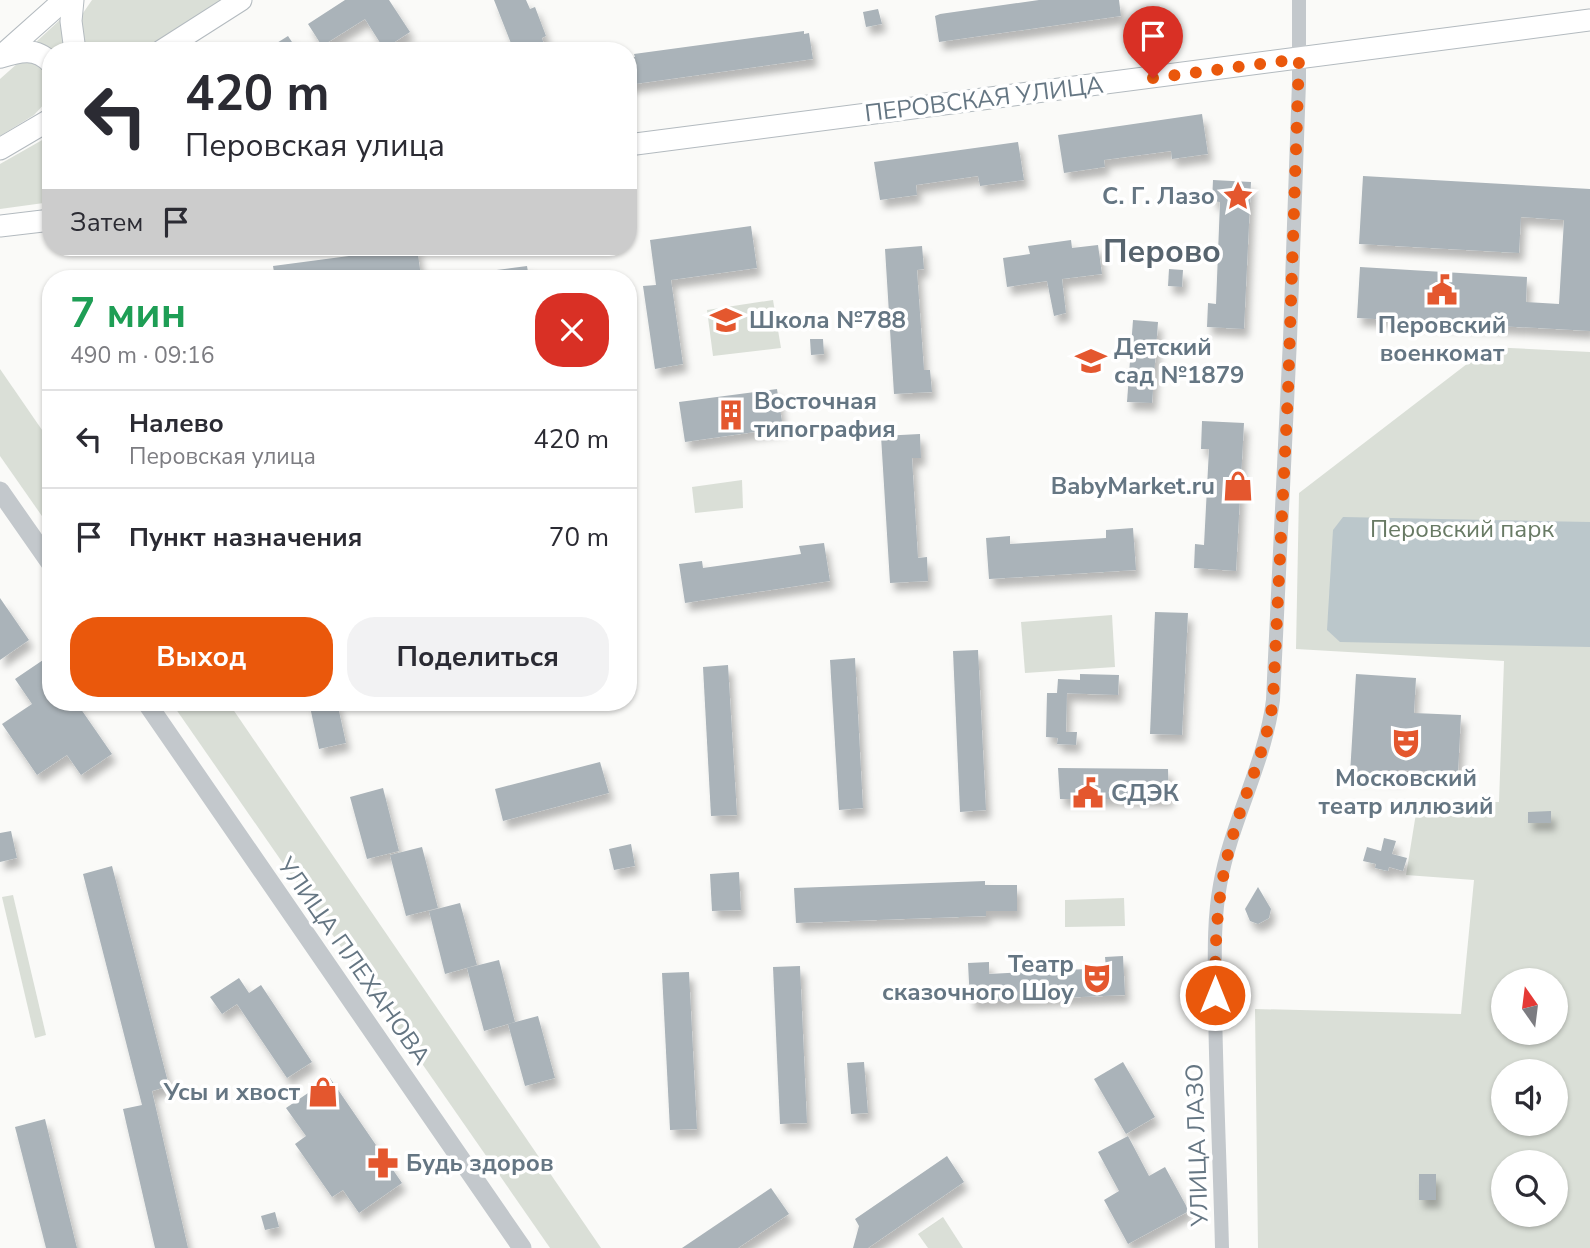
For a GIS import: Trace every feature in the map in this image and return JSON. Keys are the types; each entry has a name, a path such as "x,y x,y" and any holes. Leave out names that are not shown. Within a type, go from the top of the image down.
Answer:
{"main road":[{"path":"0,57 64,0"},
{"path":"73,0 71,21 74,42"},
{"path":"175,42 242,0"},
{"name":"ПЕРОВСКАЯ УЛИЦА","path":"637,144 1590,20"},
{"path":"0,57 28,51 42,57"},
{"path":"0,149 42,122"},
{"path":"0,226 42,221"}],"street":[{"name":"УЛИЦА ЛАЗО","path":"1222,1248 1216,1034 1216,914 1230,843 1263,752 1273,700 1288,392 1299,0"},
{"path":"0,491 42,551"},
{"name":"УЛИЦА ПЛЕХАНОВА","path":"152,711 522,1248"}],"green space":[{"path":"92,0 225,0 158,42 85,42 81,16"},
{"path":"63,17 67,42 42,42 42,46 35,43"},
{"path":"29,62 42,68 42,106 34,115 0,136 0,79 18,63"},
{"path":"42,140 42,203 0,209 0,164"},
{"path":"773,300 781,348 713,356 707,310"},
{"name":"Перовский парк","path":"1489,347 1590,352 1590,1248 1258,1248 1255,1009 1461,1014 1474,880 1406,875 1418,801 1499,802 1504,661 1296,649 1299,493"},
{"path":"0,369 42,430 42,516 0,456"},
{"path":"742,480 743,508 695,513 692,487"},
{"path":"1112,615 1115,667 1025,673 1021,622"},
{"path":"177,711 234,711 601,1248 550,1248"},
{"path":"13,895 46,1035 35,1038 2,897"},
{"path":"1124,898 1125,926 1065,927 1065,900"},
{"path":"943,1217 963,1248 928,1248 918,1234"}],"shaded area":[{"path":"1343,517 1590,522 1590,647 1340,642 1327,630 1333,530"}],"building":[{"path":"345,0 389,0 410,32 395,42 380,42 365,19 328,42 319,42 308,24"},
{"path":"494,0 526,0 530,9 535,7 546,36 542,38 543,42 510,42"},
{"path":"1039,0 1119,0 1121,16 939,42 935,16"},
{"path":"878,9 882,24 866,27 863,12"},
{"path":"804,31 804,34 809,33 813,59 637,84 637,54"},
{"path":"288,36 292,42 278,42"},
{"path":"1202,114 1208,154 1172,159 1171,151 1104,160 1105,167 1064,173 1058,135"},
{"path":"1018,142 1024,180 980,186 978,176 916,185 917,195 880,200 874,162"},
{"path":"1363,176 1590,189 1590,331 1357,318 1360,267 1527,277 1526,302 1559,304 1564,220 1521,217 1519,253 1359,244"},
{"path":"1213,180 1251,182 1244,329 1207,327 1208,303 1216,304 1220,202 1212,201"},
{"path":"751,226 757,268 671,280 683,364 655,369 643,286 656,285 650,240"},
{"path":"1071,240 1072,248 1098,245 1102,274 1062,279 1066,313 1054,316 1047,281 1007,287 1003,258 1030,254 1028,246"},
{"path":"922,246 924,269 917,270 924,370 930,370 932,392 894,394 885,249"},
{"path":"349,256 418,256 420,270 274,270 273,266"},
{"path":"527,266 528,270 497,270"},
{"path":"1169,269 1183,270 1182,287 1168,286"},
{"path":"1133,320 1158,322 1152,403 1127,402"},
{"path":"810,339 823,339 824,354 811,355"},
{"name":"Восточная типография","path":"777,389 783,428 685,442 679,402"},
{"path":"1202,421 1244,423 1236,571 1194,568 1195,544 1204,545 1209,449 1201,449"},
{"path":"920,434 921,458 912,458 918,558 927,557 928,581 890,583 881,436"},
{"path":"1133,528 1136,570 989,579 986,538 1010,536 1010,544 1106,538 1106,530"},
{"path":"824,543 830,581 685,603 679,564 702,561 703,568 801,554 799,546"},
{"path":"0,598 29,640 0,660"},
{"path":"1155,612 1188,613 1182,735 1150,734"},
{"path":"978,650 986,810 960,812 953,651"},
{"path":"855,658 863,808 839,810 830,660"},
{"path":"42,661 42,711 82,711 112,754 81,775 67,755 37,775 2,724 32,704 15,679"},
{"path":"728,665 737,815 711,816 703,667"},
{"path":"1080,674 1119,675 1118,695 1057,693 1058,679 1080,680"},
{"name":"Московский театр иллюзий","path":"1356,674 1416,678 1414,713 1461,715 1458,773 1398,770 1398,777 1350,774"},
{"path":"1047,693 1067,693 1066,732 1077,732 1076,745 1057,744 1058,738 1046,737"},
{"path":"311,711 339,711 346,743 319,749"},
{"path":"600,762 609,793 503,821 495,789"},
{"path":"1058,768 1168,769 1169,799 1060,799"},
{"path":"383,788 399,851 367,859 350,797"},
{"path":"1551,811 1551,823 1528,823 1528,812"},
{"path":"11,831 17,858 0,862 0,833"},
{"path":"1384,838 1396,841 1392,854 1407,858 1403,871 1389,867 1388,871 1375,868 1376,864 1363,861 1367,847 1381,851"},
{"path":"631,844 635,866 614,870 609,849"},
{"path":"422,847 438,908 406,916 390,855"},
{"path":"112,866 169,1086 152,1091 188,1248 155,1248 123,1109 142,1105 83,874"},
{"path":"739,872 741,910 712,911 710,874"},
{"path":"985,881 985,885 1017,885 1017,911 986,911 986,916 796,923 794,888"},
{"path":"1258,887 1271,909 1269,918 1258,924 1250,921 1245,909"},
{"path":"460,903 477,965 445,974 429,911"},
{"path":"1123,956 1125,995 970,1002 968,963 989,962 989,974 1106,968 1105,957"},
{"path":"499,960 515,1022 484,1031 467,968"},
{"path":"800,966 807,1123 780,1124 773,967"},
{"path":"689,972 697,1129 670,1130 662,973"},
{"path":"239,978 249,993 261,985 312,1062 287,1078 237,1004 222,1014 210,997"},
{"path":"538,1016 555,1078 525,1086 508,1024"},
{"path":"864,1062 868,1113 851,1114 847,1063"},
{"path":"1123,1062 1155,1117 1126,1134 1094,1079"},
{"path":"330,1078 402,1183 359,1213 343,1190 332,1197 295,1144 306,1136 286,1108"},
{"path":"45,1119 77,1248 46,1248 15,1127"},
{"path":"1128,1136 1149,1176 1165,1167 1189,1211 1128,1244 1104,1200 1119,1191 1098,1152"},
{"path":"947,1156 964,1182 868,1248 853,1248 859,1226 855,1219"},
{"path":"1419,1174 1436,1174 1436,1200 1419,1200"},
{"path":"771,1188 789,1214 738,1248 682,1248"},
{"path":"275,1212 279,1227 265,1230 261,1216"}],"place":[{"name":"С. Г. Лазо","path":"1238,196"},
{"name":"Перовский военкомат","path":"1442,290"},
{"name":"Школа №788","path":"726,320"},
{"name":"Детский сад №1879","path":"1091,361"},
{"name":"Восточная типография","path":"731,415"},
{"name":"BabyMarket.ru","path":"1238,486"},
{"name":"Московский театр иллюзий","path":"1406,743"},
{"name":"СДЭК","path":"1088,793"},
{"name":"Театр сказочного Шоу","path":"1097,978"},
{"name":"Усы и хвост","path":"323,1092"},
{"name":"Будь здоров","path":"383,1163"}],"district":[{"name":"Перово","path":"1162,251"}],"route":[{"path":"1153,78 1299,59 1288,392 1273,700 1263,752 1239,814 1220,885 1216,914 1215,995"}]}
